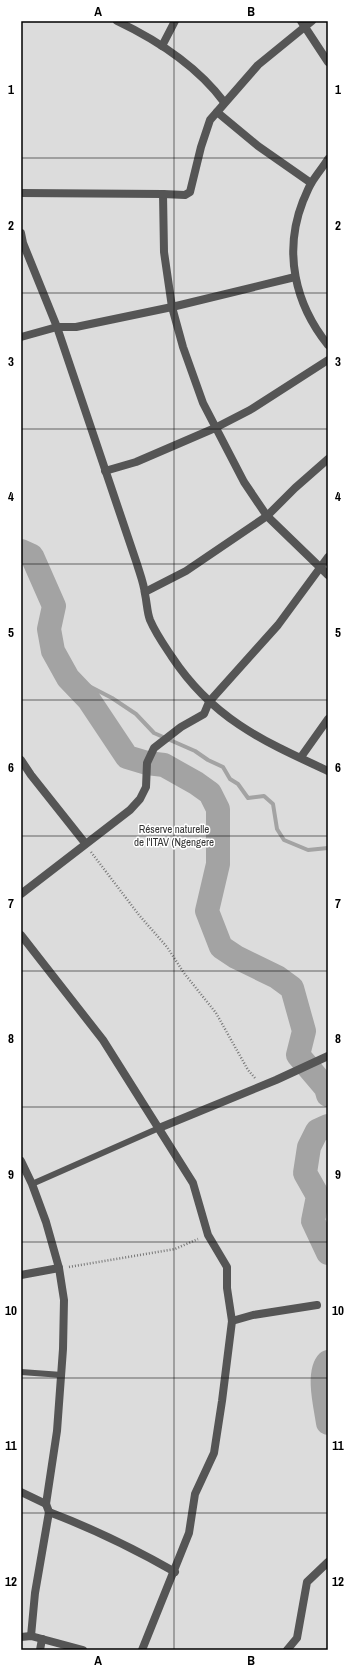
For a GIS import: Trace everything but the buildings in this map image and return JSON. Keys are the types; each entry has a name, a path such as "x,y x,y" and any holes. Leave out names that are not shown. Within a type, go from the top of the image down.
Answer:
{"street":[{"path":"116,21 162,46 186,63 214,88 224,102"},
{"path":"162,46 174,21"},
{"path":"21,193 185,195 190,192 201,146 210,120 224,102 258,65 302,24 312,21"},
{"path":"302,24 328,62"},
{"path":"216,112 258,146 311,183"},
{"path":"328,159 311,183 299,213 294,234 293,253 295,277 300,297 316,330 328,345"},
{"path":"162,194 164,252 172,307 183,347 203,402 244,482 267,516 328,575"},
{"path":"21,233 23,243 57,327 123,522 145,592 150,619 156,634 177,666 198,692 229,719 257,737 328,771"},
{"path":"21,336 57,327 76,327 172,307 295,277"},
{"path":"105,471 136,462 215,428 250,410 328,360"},
{"path":"145,592 186,571 267,516 295,488 328,459"},
{"path":"21,894 85,843 130,810 140,799 146,787 147,764 154,748 181,727 204,714 209,702 278,625 328,557"},
{"path":"301,757 328,719"},
{"path":"21,760 31,775 85,843"},
{"path":"21,935 103,1040 159,1128 193,1183 208,1235 227,1267 227,1288 232,1321 214,1452 195,1494 189,1534 175,1572 142,1650"},
{"path":"159,1128 262,1086 327,1057"},
{"path":"21,1161 32,1184 46,1222 58,1268 64,1300 62,1375 58,1431 35,1593 31,1636"},
{"path":"21,1275 58,1268"},
{"path":"232,1321 317,1305"},
{"path":"21,1492 47,1508 124,1544 175,1572"},
{"path":"287,1650 297,1638 307,1582 328,1562"},
{"path":"21,1637 31,1636 84,1650"},
{"path":"40,1650 42,1639"}],"lane":[{"path":"32,1184 159,1128"},
{"path":"21,1372 62,1375"}],"path":[{"path":"85,843 139,915 167,947 184,973 216,1013 248,1070 262,1086"},
{"path":"58,1268 175,1249 208,1235"}],"green space":[{"name":"Réserve naturelle de l'ITAV (Ngengere","path":"21,21 328,21 328,1650 21,1650"}],"waterway":[{"path":"21,551 32,556 54,606 49,629 53,651 68,678 89,700 127,757 147,763 164,765 196,783 210,793 218,809 218,864 207,911 221,947 236,957 277,977 292,988 304,1031 298,1055 326,1088 328,1095"},
{"path":"21,564 32,556"},
{"path":"62,668 73,671 85,684 112,698 136,714 154,733 195,751 208,760 223,767 230,779 238,784 248,798 264,796 273,804 277,829 284,840 308,850 328,848"},
{"path":"328,1126 317,1131 309,1147 305,1173 318,1196 313,1221 328,1253"},
{"path":"328,1362 323,1374 324,1400 328,1423"}]}
